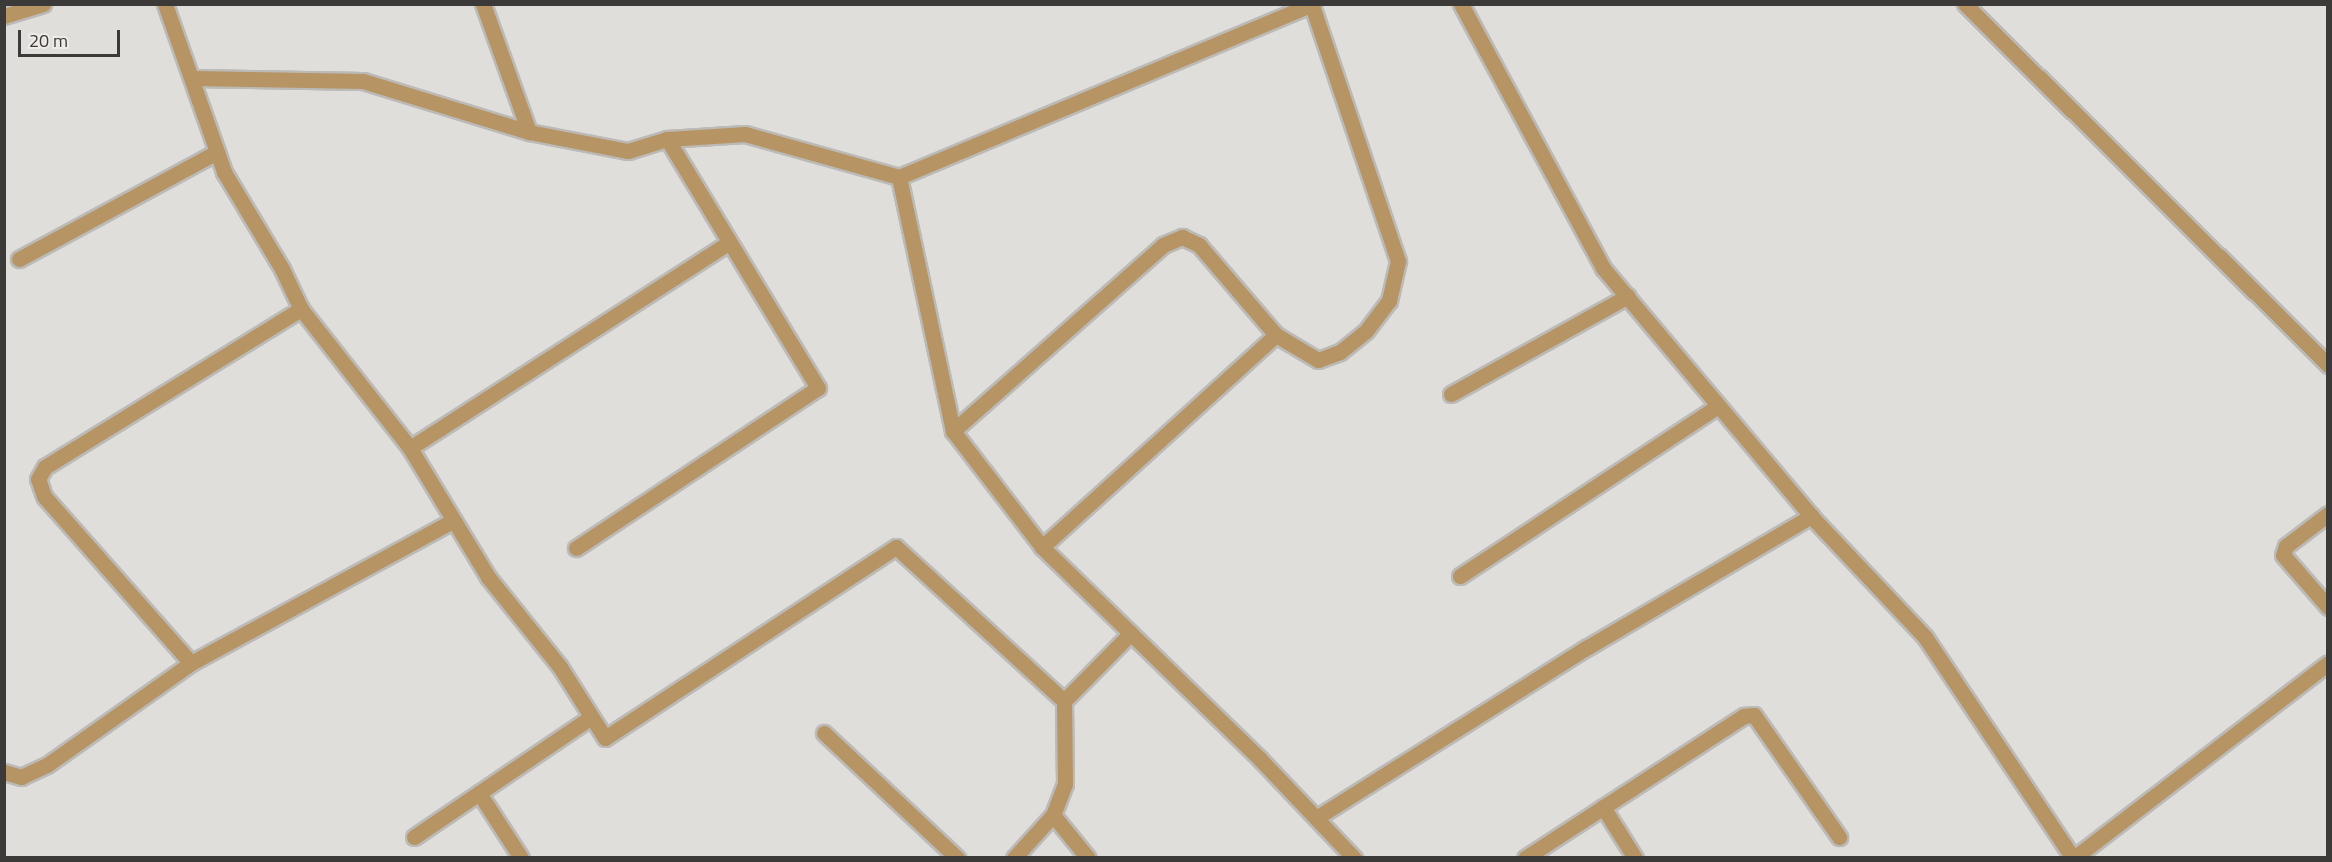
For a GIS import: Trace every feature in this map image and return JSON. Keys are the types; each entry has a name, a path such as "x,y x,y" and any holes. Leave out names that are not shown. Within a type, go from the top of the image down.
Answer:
{"street":[{"path":"4,16 43,4"},
{"path":"165,4 193,78 224,172 282,269 301,309 410,448 452,521 488,577 560,667 605,738 896,547 1065,701"},
{"path":"483,4 528,132"},
{"path":"193,78 363,81 528,132 628,151 667,139 745,134 899,177 1312,4 1398,261 1389,301 1366,331 1340,352 1318,360 1276,335 1199,245 1182,237 1163,244 953,431"},
{"path":"1965,4 2328,365"},
{"path":"1468,8 1603,268 1811,516 1925,637 2074,858 2328,663"},
{"path":"576,548 818,388 727,244 667,139"},
{"path":"19,259 217,152"},
{"path":"899,177 953,431 1042,547 1131,633 1354,858"},
{"path":"410,448 727,244"},
{"path":"1451,394 1628,296"},
{"path":"190,663 44,496 38,479 45,467 301,309"},
{"path":"1042,547 1276,335"},
{"path":"1460,576 1718,406"},
{"path":"2328,514 2286,546 2283,555 2328,607"},
{"path":"1316,818 1588,646 1811,516"},
{"path":"4,772 21,777 47,765 190,663 452,521"},
{"path":"1014,858 1053,815 1065,784 1065,701 1131,633"},
{"path":"1526,858 1744,716 1754,715 1839,837"},
{"path":"414,837 591,717"},
{"path":"824,733 957,858"},
{"path":"479,793 521,858"},
{"path":"1603,807 1635,858"},
{"path":"1053,815 1088,858"}]}
